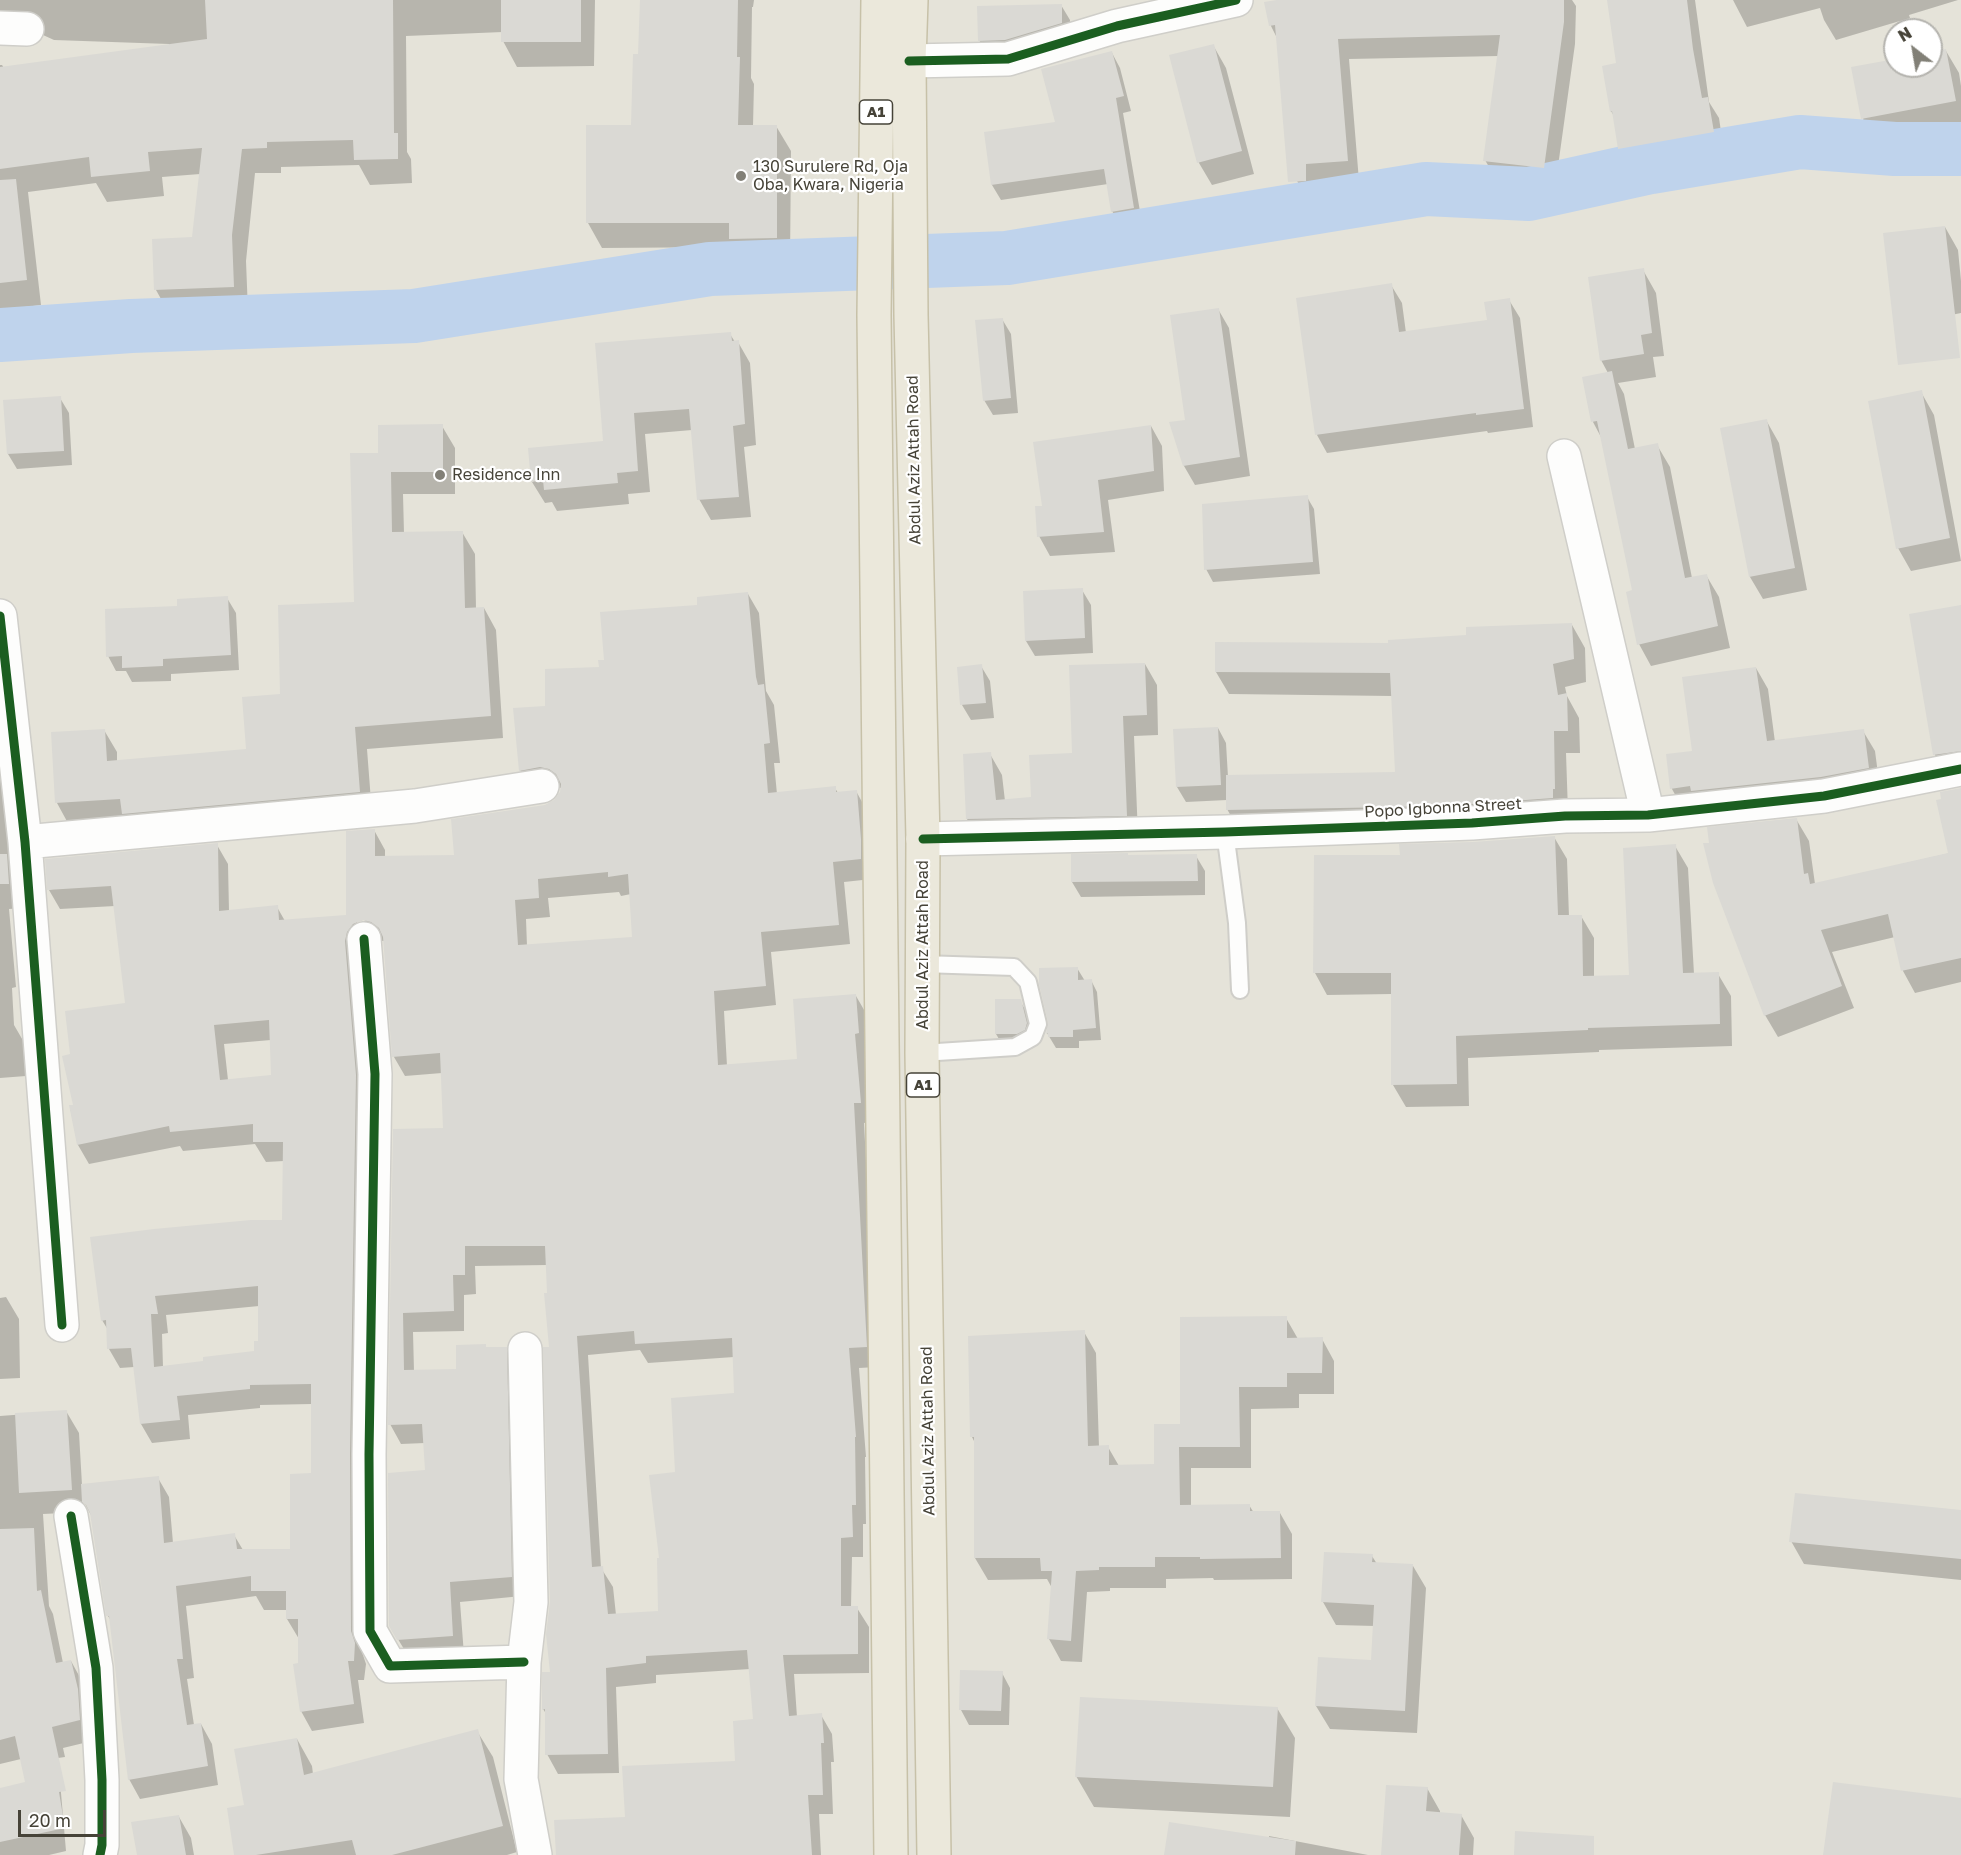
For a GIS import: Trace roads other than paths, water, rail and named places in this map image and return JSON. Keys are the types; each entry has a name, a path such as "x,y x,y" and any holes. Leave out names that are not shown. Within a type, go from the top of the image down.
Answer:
{"highway":[{"name":"A1","path":"878,0 874,315 891,1855"},
{"name":"Abdul Aziz Attah Road","path":"911,0 909,60 911,315 923,839 922,1053 934,1855"}],"street":[{"path":"909,60 1008,59 1117,26 1236,0"},
{"path":"1564,456 1647,815"},
{"path":"0,616 25,842 62,1325"},
{"name":"Popo Igbonna Street","path":"923,839 1225,832 1472,823 1564,816 1647,815 1824,796 1961,769"},
{"path":"25,842 414,806 542,786"},
{"path":"364,939 375,1074 369,1454 370,1631 390,1666 524,1662"},
{"path":"525,1349 531,1602 524,1662 521,1779 535,1855"},
{"path":"71,1516 96,1668 102,1780 100,1855"}],"lane":[{"path":"1225,832 1237,923 1240,990"},
{"path":"922,964 1014,967 1028,982 1038,1024 1033,1036 1015,1047 922,1053"}],"waterway":[{"path":"0,335 131,326 414,316 710,269 1007,258 1426,189 1529,194 1651,167 1800,142 1895,149 1961,149"}],"place":[{"name":"130 Surulere Rd, Oja Oba, Kwara, Nigeria","path":"741,176"},
{"name":"Residence Inn","path":"440,475"}]}
